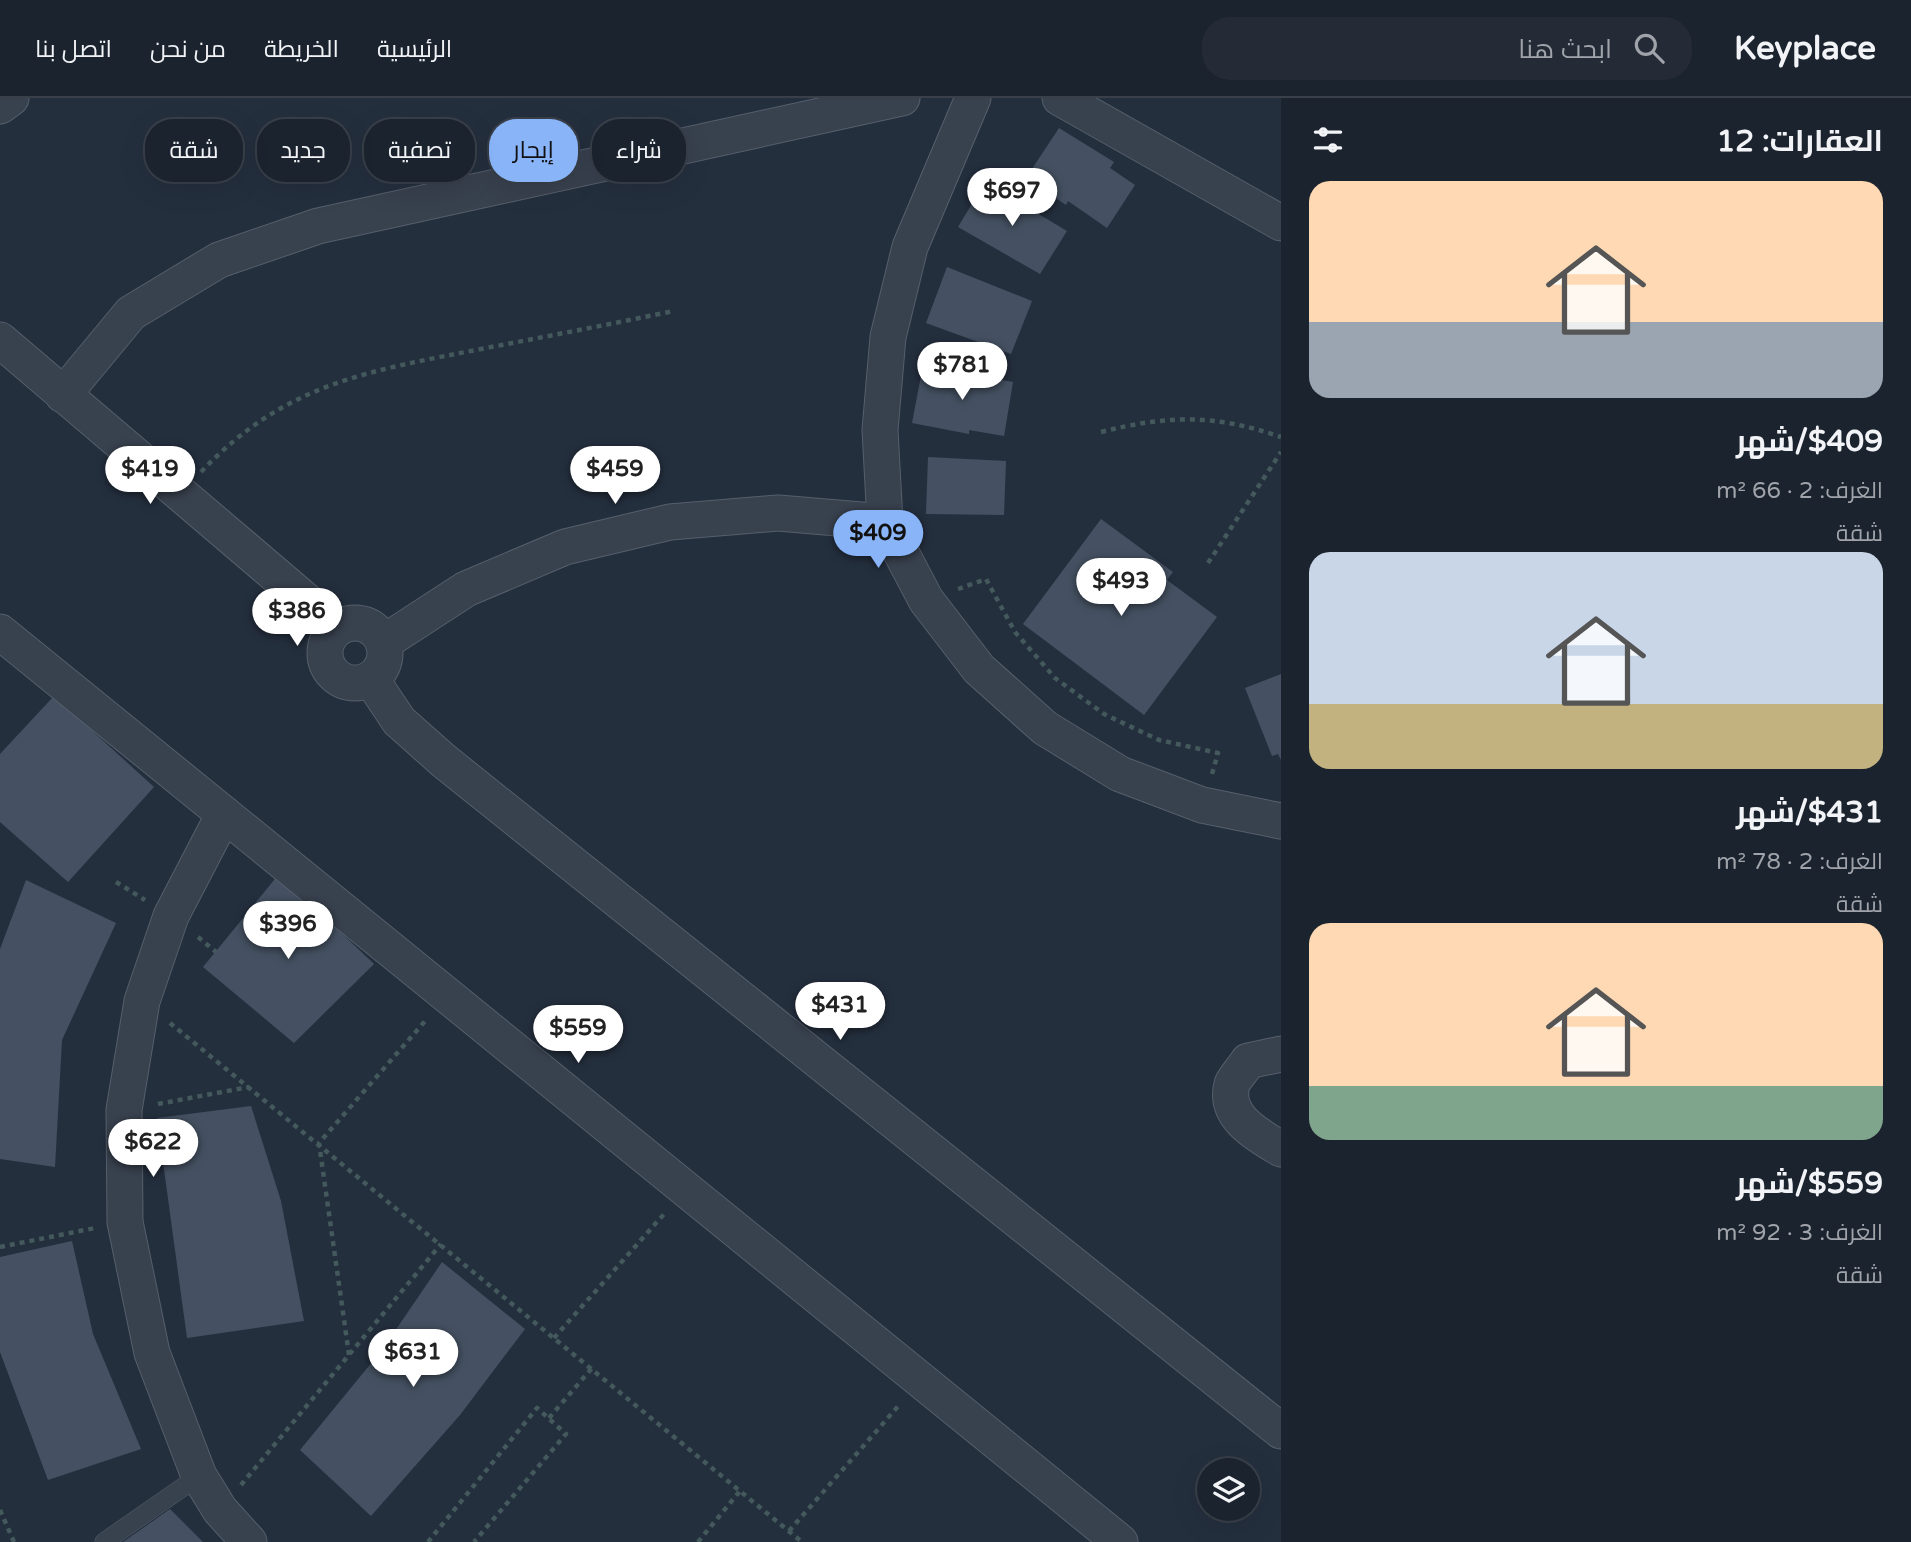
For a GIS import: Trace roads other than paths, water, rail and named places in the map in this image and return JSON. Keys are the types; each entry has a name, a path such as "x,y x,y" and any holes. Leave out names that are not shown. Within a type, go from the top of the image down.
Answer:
{"street":[{"path":"0,106 11,98"},
{"path":"63,395 131,313 219,260 317,226 902,98"},
{"path":"973,98 910,247 888,337 880,430 885,523 926,600 979,669 1045,728 1120,774 1202,805 1281,821"},
{"path":"1060,98 1281,223"},
{"path":"0,340 338,628"},
{"path":"383,643 466,589 565,547 670,522 778,513 885,523"},
{"path":"355,623 372,628 383,643 385,656 380,669 371,679 356,684 341,680 329,670 324,655 328,640 338,628 355,623"},
{"path":"0,632 1121,1542"},
{"path":"371,679 399,721 444,761 1281,1431"},
{"path":"224,814 171,916 142,1001 124,1110 125,1222 152,1353 199,1476 220,1510 249,1542"},
{"path":"1281,1054 1248,1061 1232,1084 1234,1112 1253,1132 1281,1149"}],"lane":[{"path":"104,1542 199,1476"}]}
